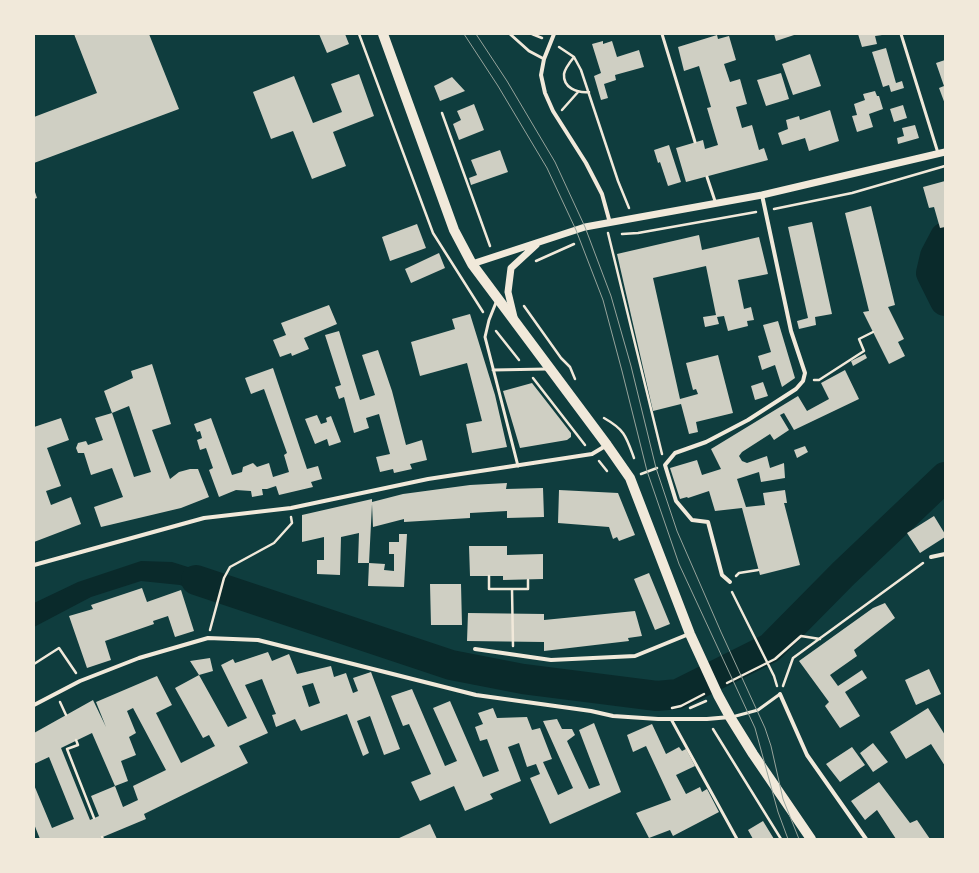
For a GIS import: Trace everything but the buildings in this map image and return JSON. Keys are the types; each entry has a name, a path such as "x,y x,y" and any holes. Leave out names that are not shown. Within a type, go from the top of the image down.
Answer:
{"main road":[{"path":"383,34 454,230 472,264 630,478 690,634 718,694 730,717 768,777 811,839"}],"street":[{"path":"554,34 544,59 541,75 545,93 556,116 586,163 602,194 610,222"},
{"path":"472,264 538,244 585,227 762,195 942,153"},
{"path":"730,582 722,575 708,522 692,520 676,501 665,465 674,453 706,442 748,420 796,389 803,381 805,373 791,331 762,195"},
{"path":"515,322 508,292 511,268 538,244"},
{"path":"34,566 204,518 291,508 428,479 592,454 607,445"},
{"path":"931,557 945,554"},
{"path":"475,649 551,660 635,656 690,634"},
{"path":"34,705 80,681 139,658 208,638 258,640 476,695 591,711 613,716 671,719 707,719 730,717"},
{"path":"780,694 807,755 866,839"}],"lane":[{"path":"510,34 530,51 544,59"},
{"path":"662,34 695,142"},
{"path":"900,34 942,153"},
{"path":"707,177 716,204"},
{"path":"498,299 489,320 485,337 518,466"},
{"path":"493,370 550,369"},
{"path":"730,717 758,710 780,694"},
{"path":"671,719 737,839"}],"path":[{"path":"360,34 433,233 471,295 489,320 592,454 608,471"},
{"path":"551,41 574,57 581,70 618,181 633,219"},
{"path":"574,57 564,74 566,82 570,88 578,92 589,92"},
{"path":"556,116 578,92"},
{"path":"442,113 494,257"},
{"path":"601,235 638,233 766,211 852,193 945,166"},
{"path":"608,234 658,441"},
{"path":"532,265 537,261 570,247 580,240"},
{"path":"522,304 548,341 570,367 578,384"},
{"path":"803,381 819,380 864,351 859,339 873,332"},
{"path":"603,418 617,425 625,434 635,461"},
{"path":"208,638 217,600 224,578 230,567 274,543 292,523 291,508"},
{"path":"780,694 793,658 931,557"},
{"path":"758,570 739,573 730,582 733,594 774,676"},
{"path":"489,576 489,589 528,589 528,580"},
{"path":"512,589 513,654"},
{"path":"34,664 59,648 80,681"},
{"path":"681,706 684,710 706,701"},
{"path":"707,719 781,839"},
{"path":"76,740 78,745 67,749 94,818"}],"water":[{"path":"141,561 172,562 236,582 231,605 180,585 141,581 91,597 34,627 34,603 78,582"}],"pier":[{"path":"220,576 228,579 220,601 213,599"}],"waterway":[{"path":"945,237 935,256 931,273 945,301"},
{"path":"196,580 451,665 523,679 657,696 678,694 770,648 845,572 945,477"}],"tram line":[{"path":"464,34 498,86 547,168 576,230 603,300 647,471 679,564 755,728 778,812 788,839"},
{"path":"476,34 507,81 555,162 585,227 611,296 631,366 656,468 677,531 765,728 771,746 783,799 799,839"}]}
